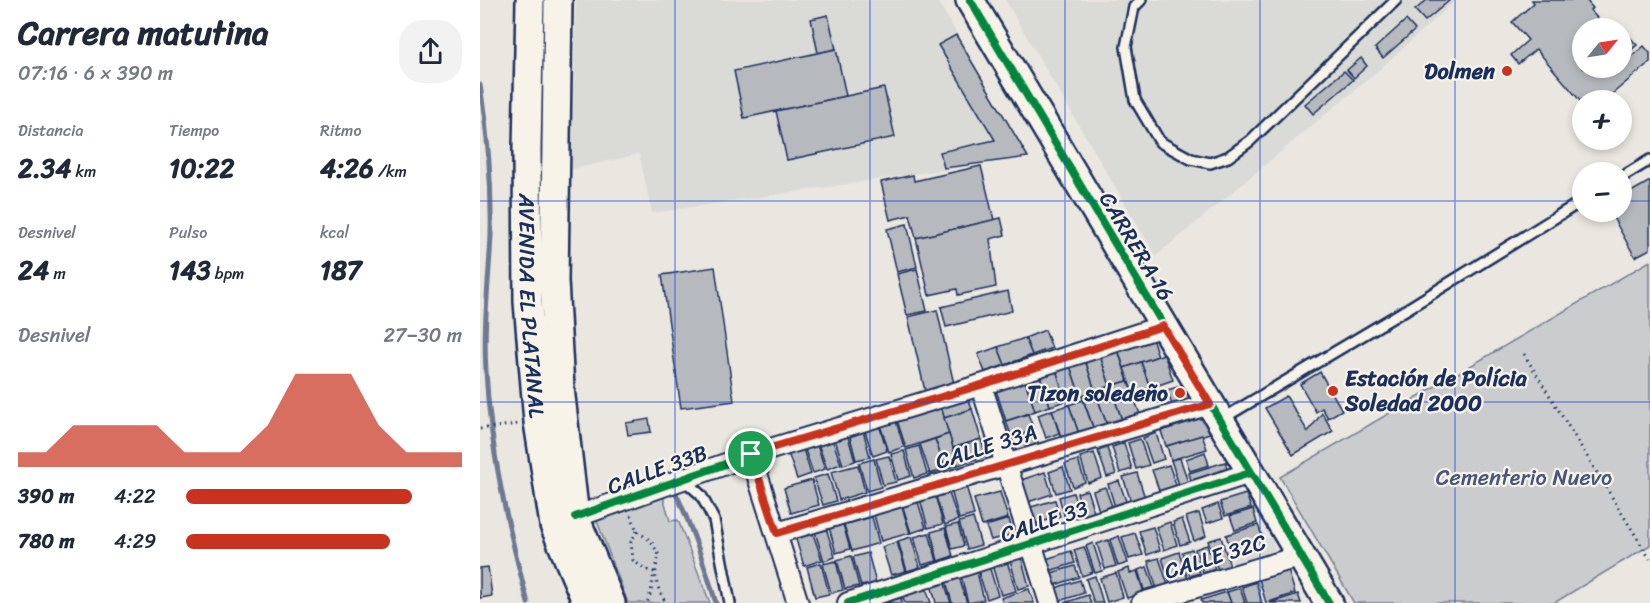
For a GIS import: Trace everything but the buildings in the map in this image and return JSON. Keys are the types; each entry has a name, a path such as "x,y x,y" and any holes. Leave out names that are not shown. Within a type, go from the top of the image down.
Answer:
{"main road":[{"name":"AVENIDA EL PLATANAL","path":"530,0 527,149 528,302 538,422 554,525 587,603"},
{"name":"AVENIDA EL PLATANAL","path":"558,0 554,281 560,388 575,517 611,603"},
{"name":"CARRERA 16","path":"969,0 1329,603"}],"street":[{"name":"CALLE 33B","path":"575,517 751,454 981,385 1163,326"},
{"path":"981,385 1050,603"},
{"name":"CALLE 33A","path":"777,533 1006,465 1214,412"},
{"path":"751,454 798,603"},
{"name":"CALLE 33","path":"848,603 1250,473"},
{"name":"CALLE 32C","path":"1142,603 1301,556"}],"lane":[{"path":"1141,0 1134,7 1126,46 1135,100 1160,142 1191,159 1210,163 1228,157 1250,141 1396,0"},
{"path":"1632,171 1650,160"},
{"path":"1214,412 1407,309 1572,207"},
{"path":"682,478 701,495 714,520 730,603"}],"path":[{"path":"1524,354 1650,559"},
{"path":"480,429 528,423"},
{"path":"626,499 637,531 651,541 659,555 647,603"},
{"path":"637,531 631,542 633,560 644,569 654,572"},
{"path":"654,572 658,590 666,603"}],"shaded area":[{"path":"576,0 937,0 1028,157 652,213 639,154 572,169"},
{"path":"1005,0 1456,0 1381,68 1156,256"},
{"path":"1271,537 1276,553 1234,567 1229,551"}],"green space":[{"name":"Cementerio Nuevo","path":"1650,261 1650,545 1554,603 1354,603 1280,477"},
{"path":"663,496 670,521 678,520 710,603 628,603 597,521"}],"waterway":[{"path":"480,85 491,198 485,337 488,401 501,488 528,603"},
{"path":"673,487 697,544 716,603"}],"cycle path":[{"path":"970,0 1329,603"},
{"path":"575,517 751,455 981,385 1163,326"},
{"path":"848,603 1250,473"}],"place":[{"name":"Dolmen","path":"1507,71"},
{"name":"Estación de Polícia Soledad 2000","path":"1333,391"},
{"name":"Tizon soledeño","path":"1180,393"}],"route":[{"path":"1163,326 1210,404 777,533 751,454 981,385 1163,326"}]}
